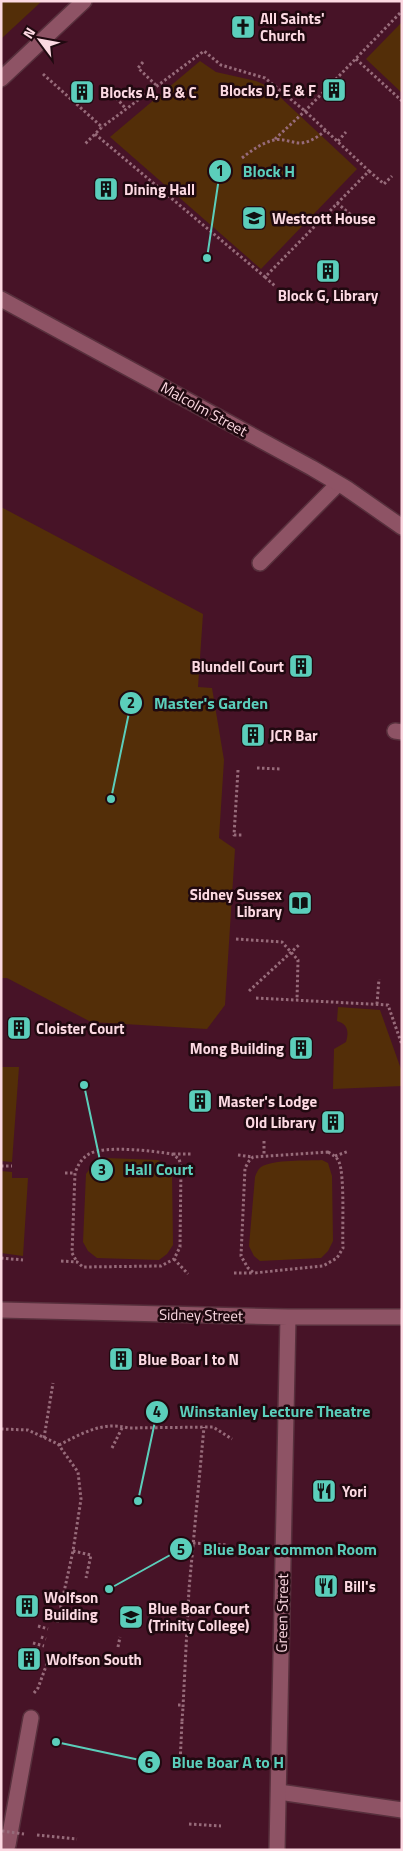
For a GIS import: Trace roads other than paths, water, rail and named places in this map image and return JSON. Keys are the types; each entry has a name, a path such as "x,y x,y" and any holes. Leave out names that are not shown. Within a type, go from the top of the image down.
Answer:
{"street":[{"path":"1,79 84,1"},
{"name":"Malcolm Street","path":"1,298 338,484 402,527"},
{"path":"260,563 338,484"},
{"name":"Sidney Street","path":"1,1310 288,1317 402,1317"},
{"name":"Green Street","path":"277,1850 288,1317"},
{"path":"5,1838 31,1718"},
{"path":"278,1792 402,1810"}],"place":[{"name":"All Saints' Church","path":"243,27"},
{"name":"Blocks D, E & F","path":"334,90"},
{"name":"Blocks A, B & C","path":"82,92"},
{"name":"Dining Hall","path":"106,189"},
{"name":"Westcott House","path":"254,218"},
{"name":"Block H","path":"207,258"},
{"name":"Block G, Library","path":"328,271"},
{"name":"Blundell Court","path":"301,666"},
{"name":"JCR Bar","path":"253,735"},
{"name":"Master's Garden","path":"111,799"},
{"name":"Sidney Sussex Library","path":"300,903"},
{"name":"Cloister Court","path":"19,1028"},
{"name":"Mong Building","path":"301,1048"},
{"name":"Hall Court","path":"84,1085"},
{"name":"Master's Lodge","path":"200,1101"},
{"name":"Old Library","path":"333,1122"},
{"name":"Blue Boar I to N","path":"121,1359"},
{"name":"Yori","path":"324,1491"},
{"name":"Winstanley Lecture Theatre","path":"138,1501"},
{"name":"Bill's","path":"326,1586"},
{"name":"Blue Boar common Room","path":"109,1589"},
{"name":"Wolfson Building","path":"27,1606"},
{"name":"Blue Boar Court (Trinity College)","path":"131,1617"},
{"name":"Wolfson South","path":"29,1659"},
{"name":"Blue Boar A to H","path":"56,1742"}]}
